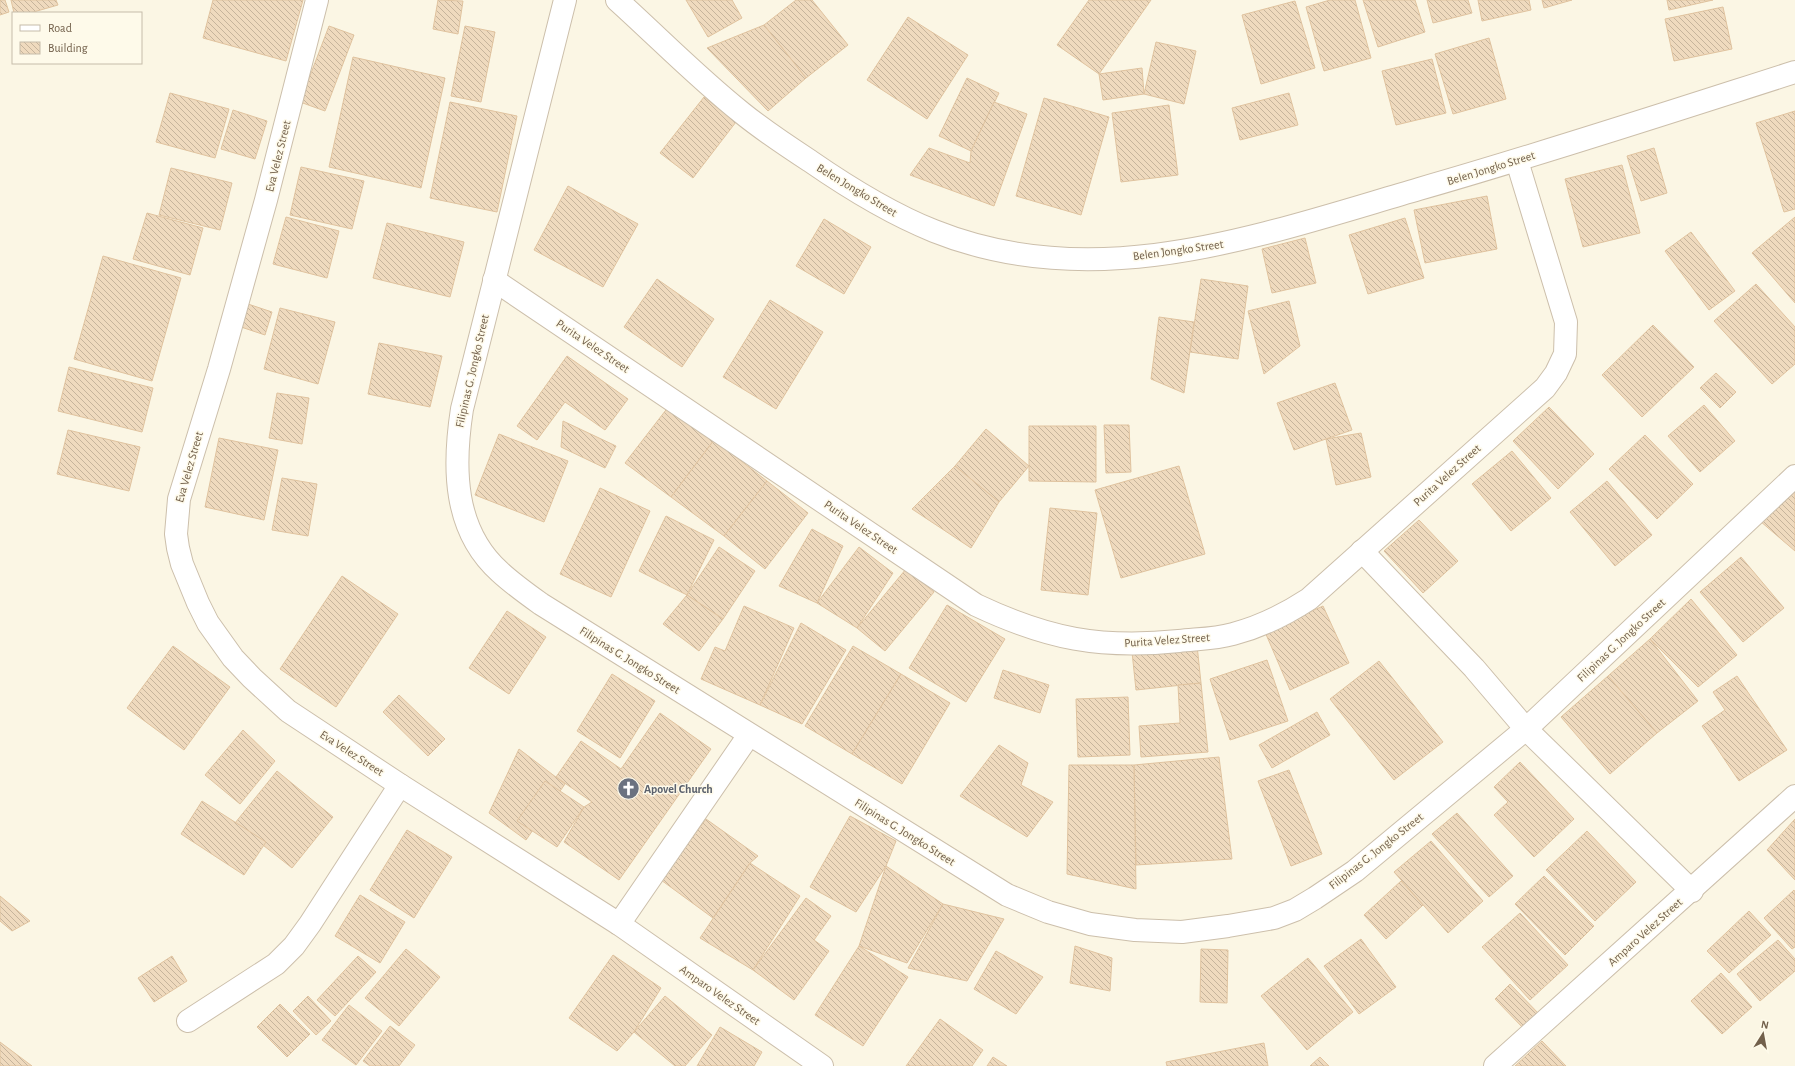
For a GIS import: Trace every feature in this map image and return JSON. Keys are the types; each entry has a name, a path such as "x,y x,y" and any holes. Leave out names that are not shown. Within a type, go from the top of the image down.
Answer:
{"street":[{"name":"Eva Velez Street","path":"317,0 266,200 219,369 182,488 178,511 178,548 186,575 208,623 233,658 252,678 288,711 400,785 619,924"},
{"name":"Filipinas G. Jongko Street","path":"565,0 462,409 458,434 458,493 466,523 471,535 480,550 499,572 541,604 1007,895 1048,912 1090,924 1135,930 1182,932 1252,923 1274,918 1295,910 1355,871 1526,729 1795,476"},
{"name":"Belen Jongko Street","path":"617,0 743,114 840,182 886,208 934,231 985,247 1038,257 1104,260 1168,254 1213,247 1257,236 1516,161 1795,72"},
{"name":"Purita Velez Street","path":"494,280 976,604 1038,630 1059,636 1102,643 1146,644 1233,634 1275,619 1310,599 1545,388 1556,373 1565,354 1566,322 1516,161"},
{"path":"1362,551 1474,668 1526,729 1692,891"},
{"path":"619,924 749,735"},
{"path":"188,1021 276,964 294,946 310,924 400,785"},
{"name":"Amparo Velez Street","path":"1495,1066 1692,891 1795,796"},
{"name":"Amparo Velez Street","path":"619,924 822,1066"}],"building":[{"path":"0,0 5,0 9,12 0,15"},
{"path":"11,0 56,0 58,5 34,12 14,12"},
{"path":"213,0 303,0 286,61 203,38"},
{"path":"438,0 463,1 458,34 433,29"},
{"path":"686,0 732,0 742,18 708,37"},
{"path":"796,0 812,0 848,45 806,78 764,25"},
{"path":"1089,0 1151,0 1099,74 1057,45"},
{"path":"1330,0 1355,0 1371,58 1324,71 1306,7"},
{"path":"1363,0 1415,0 1425,32 1378,47"},
{"path":"1427,0 1468,0 1472,13 1433,23"},
{"path":"1478,0 1529,0 1531,10 1482,21"},
{"path":"1542,0 1572,0 1544,8"},
{"path":"1667,0 1713,0 1669,10"},
{"path":"1295,1 1315,68 1261,84 1242,15"},
{"path":"1723,7 1732,49 1674,61 1665,19"},
{"path":"908,17 968,55 927,119 867,80"},
{"path":"764,25 806,78 768,111 707,48"},
{"path":"329,26 354,35 325,111 300,102"},
{"path":"465,26 495,32 481,102 451,96"},
{"path":"1489,38 1506,99 1453,114 1435,54"},
{"path":"1156,42 1196,51 1184,104 1144,94"},
{"path":"353,57 445,78 421,188 329,167"},
{"path":"1432,59 1446,113 1396,125 1382,71"},
{"path":"1142,68 1144,94 1103,100 1099,74"},
{"path":"967,78 999,93 971,151 939,136"},
{"path":"170,93 229,109 215,158 156,142"},
{"path":"1289,93 1298,125 1240,140 1232,108"},
{"path":"704,97 736,122 693,178 660,153"},
{"path":"1044,98 1109,117 1081,215 1016,196"},
{"path":"450,102 517,116 497,212 430,198"},
{"path":"994,102 1027,114 994,206 910,175 929,148 970,163 971,151"},
{"path":"1169,105 1178,175 1121,182 1112,113"},
{"path":"233,110 267,121 255,159 221,149"},
{"path":"1795,111 1795,209 1784,212 1756,123"},
{"path":"1654,148 1667,193 1641,201 1627,156"},
{"path":"1622,165 1640,233 1583,247 1565,179"},
{"path":"301,167 364,181 352,229 290,215"},
{"path":"171,168 232,183 220,230 159,215"},
{"path":"568,186 638,224 603,287 534,250"},
{"path":"1487,196 1497,249 1425,263 1414,210"},
{"path":"147,213 203,228 190,275 133,259"},
{"path":"286,217 339,231 327,278 273,264"},
{"path":"1795,217 1795,303 1752,253"},
{"path":"1405,218 1424,278 1368,294 1349,235"},
{"path":"824,219 871,247 844,294 796,266"},
{"path":"387,223 464,242 450,297 373,278"},
{"path":"1691,232 1735,291 1709,310 1665,251"},
{"path":"1305,238 1316,283 1272,293 1262,249"},
{"path":"103,256 181,278 152,381 74,359"},
{"path":"657,279 714,319 682,367 624,327"},
{"path":"1201,279 1248,286 1238,359 1190,352"},
{"path":"1756,284 1795,327 1795,364 1772,384 1714,321"},
{"path":"770,300 823,332 776,409 723,377"},
{"path":"1289,301 1300,346 1264,374 1248,311"},
{"path":"248,304 272,312 265,335 241,327"},
{"path":"280,308 335,322 318,384 264,369"},
{"path":"1159,317 1194,322 1184,393 1151,379"},
{"path":"1653,325 1694,367 1642,417 1602,375"},
{"path":"379,343 442,356 430,407 368,394"},
{"path":"567,356 628,399 605,430 565,402 537,440 517,426"},
{"path":"69,367 153,388 142,432 58,411"},
{"path":"1716,373 1736,392 1720,408 1700,388"},
{"path":"1335,383 1352,430 1294,450 1277,403"},
{"path":"277,393 309,398 302,444 269,438"},
{"path":"1704,405 1735,441 1700,472 1668,436"},
{"path":"669,406 714,440 671,497 625,463"},
{"path":"1549,407 1594,454 1558,489 1513,441"},
{"path":"563,421 616,446 605,468 561,447"},
{"path":"1104,425 1129,425 1131,472 1106,473"},
{"path":"1029,426 1096,426 1096,482 1029,481"},
{"path":"986,429 1029,466 999,502 955,466"},
{"path":"68,430 140,447 129,491 57,474"},
{"path":"1361,433 1371,477 1336,485 1326,439"},
{"path":"499,434 568,461 544,522 475,495"},
{"path":"1645,435 1693,484 1657,519 1609,469"},
{"path":"219,438 278,450 264,520 205,507"},
{"path":"714,440 767,481 724,536 671,497"},
{"path":"1512,451 1551,498 1511,531 1472,484"},
{"path":"955,466 999,502 971,548 912,509"},
{"path":"1179,466 1205,554 1121,578 1095,490"},
{"path":"282,478 317,484 308,536 272,530"},
{"path":"767,481 808,513 765,569 724,536"},
{"path":"1607,481 1652,535 1615,566 1570,512"},
{"path":"600,488 650,511 611,597 560,574"},
{"path":"1795,491 1795,551 1760,521"},
{"path":"1050,508 1097,513 1088,595 1041,590"},
{"path":"666,516 714,540 687,595 639,571"},
{"path":"1419,520 1458,561 1423,593 1384,551"},
{"path":"812,529 843,546 817,603 779,586"},
{"path":"719,547 755,571 723,619 687,595"},
{"path":"859,547 893,573 857,628 817,603"},
{"path":"1741,557 1784,608 1743,642 1700,592"},
{"path":"906,569 934,592 885,651 857,628"},
{"path":"342,576 398,614 336,707 280,669"},
{"path":"687,595 723,619 699,651 663,624"},
{"path":"1691,599 1737,655 1698,687 1650,639"},
{"path":"947,605 1005,639 966,702 909,668"},
{"path":"744,606 794,628 760,705 701,679 715,647 725,651"},
{"path":"1323,606 1349,663 1290,690 1265,632"},
{"path":"507,611 546,637 509,694 469,668"},
{"path":"801,623 846,650 802,724 760,705"},
{"path":"1650,639 1698,701 1657,733 1608,676"},
{"path":"1197,645 1201,683 1136,690 1132,652"},
{"path":"173,646 230,687 184,750 127,708"},
{"path":"853,646 901,674 852,754 805,726"},
{"path":"1267,660 1288,721 1230,740 1210,679"},
{"path":"1379,661 1443,742 1394,780 1330,699"},
{"path":"1003,670 1049,685 1040,713 994,698"},
{"path":"612,674 655,701 620,758 577,731"},
{"path":"901,674 950,703 902,784 852,754"},
{"path":"1608,676 1657,733 1610,774 1561,717"},
{"path":"1737,676 1787,750 1739,781 1702,726 1725,710 1713,692"},
{"path":"1201,683 1208,752 1141,757 1139,726 1180,723 1178,685"},
{"path":"399,695 445,739 428,756 383,712"},
{"path":"1128,697 1130,755 1078,757 1076,699"},
{"path":"1317,712 1330,735 1272,768 1259,745"},
{"name":"Apovel Church","path":"660,713 711,749 619,880 564,842 584,807 592,802 556,777 581,741 621,769"},
{"path":"243,730 275,761 240,804 205,775"},
{"path":"999,745 1028,763 1021,785 1053,802 1027,837 960,796"},
{"path":"519,749 565,784 526,840 489,813"},
{"path":"1219,757 1232,859 1136,865 1134,765"},
{"path":"1520,762 1574,819 1534,857 1494,815 1508,802 1494,787"},
{"path":"1069,765 1134,765 1136,889 1067,874"},
{"path":"1289,770 1322,854 1291,866 1258,781"},
{"path":"277,771 333,817 292,868 235,823"},
{"path":"545,781 584,807 557,847 517,821"},
{"path":"202,801 266,842 244,875 181,834"},
{"path":"1457,813 1513,876 1489,897 1432,834"},
{"path":"850,816 896,841 886,866 856,912 810,887"},
{"path":"706,819 758,856 750,863 713,918 661,880"},
{"path":"1795,819 1795,880 1767,850"},
{"path":"407,830 452,857 414,918 370,890"},
{"path":"1587,831 1636,882 1595,921 1546,870"},
{"path":"1431,841 1483,901 1448,933 1394,872"},
{"path":"750,863 800,896 753,970 700,938"},
{"path":"886,866 943,904 907,963 859,946"},
{"path":"1544,876 1594,926 1565,955 1515,904"},
{"path":"1401,881 1423,905 1386,939 1364,915"},
{"path":"1794,890 1795,947 1792,949 1764,918"},
{"path":"360,895 405,922 380,963 335,936"},
{"path":"0,896 30,921 12,931 0,921"},
{"path":"806,898 831,916 814,940 829,951 794,1000 753,970"},
{"path":"943,904 1004,919 967,981 908,968"},
{"path":"1749,911 1771,935 1729,973 1707,951"},
{"path":"1520,913 1568,965 1530,1000 1482,947"},
{"path":"1361,939 1396,987 1359,1014 1324,966"},
{"path":"1778,940 1795,959 1795,971 1760,1001 1737,974"},
{"path":"859,946 908,977 863,1046 815,1015"},
{"path":"1075,946 1112,958 1110,991 1070,983"},
{"path":"406,949 440,977 399,1026 365,998"},
{"path":"1201,949 1228,950 1227,1003 1200,1002"},
{"path":"996,951 1043,977 1016,1014 974,989"},
{"path":"613,955 661,988 634,1032 617,1051 569,1018"},
{"path":"172,956 187,981 154,1002 138,978"},
{"path":"358,956 376,972 335,1016 317,1000"},
{"path":"1308,958 1353,1012 1307,1050 1261,996"},
{"path":"1721,973 1752,1007 1722,1034 1691,1001"},
{"path":"1510,984 1541,1016 1526,1031 1495,999"},
{"path":"308,996 331,1021 316,1035 293,1011"},
{"path":"665,996 712,1035 685,1066 675,1066 634,1032"},
{"path":"280,1004 310,1034 287,1057 257,1027"},
{"path":"349,1005 382,1031 356,1065 322,1040"},
{"path":"940,1019 983,1050 972,1066 906,1066"},
{"path":"390,1026 415,1045 399,1066 370,1066 363,1061"},
{"path":"720,1027 762,1052 754,1066 697,1066"},
{"path":"1542,1041 1566,1066 1515,1066"},
{"path":"0,1042 32,1066 0,1066"},
{"path":"1264,1043 1268,1066 1167,1066 1166,1062"},
{"path":"993,1057 1007,1066 987,1066"},
{"path":"1320,1057 1329,1066 1310,1066"}],"place":[{"name":"Apovel Church","path":"628,789"}]}
